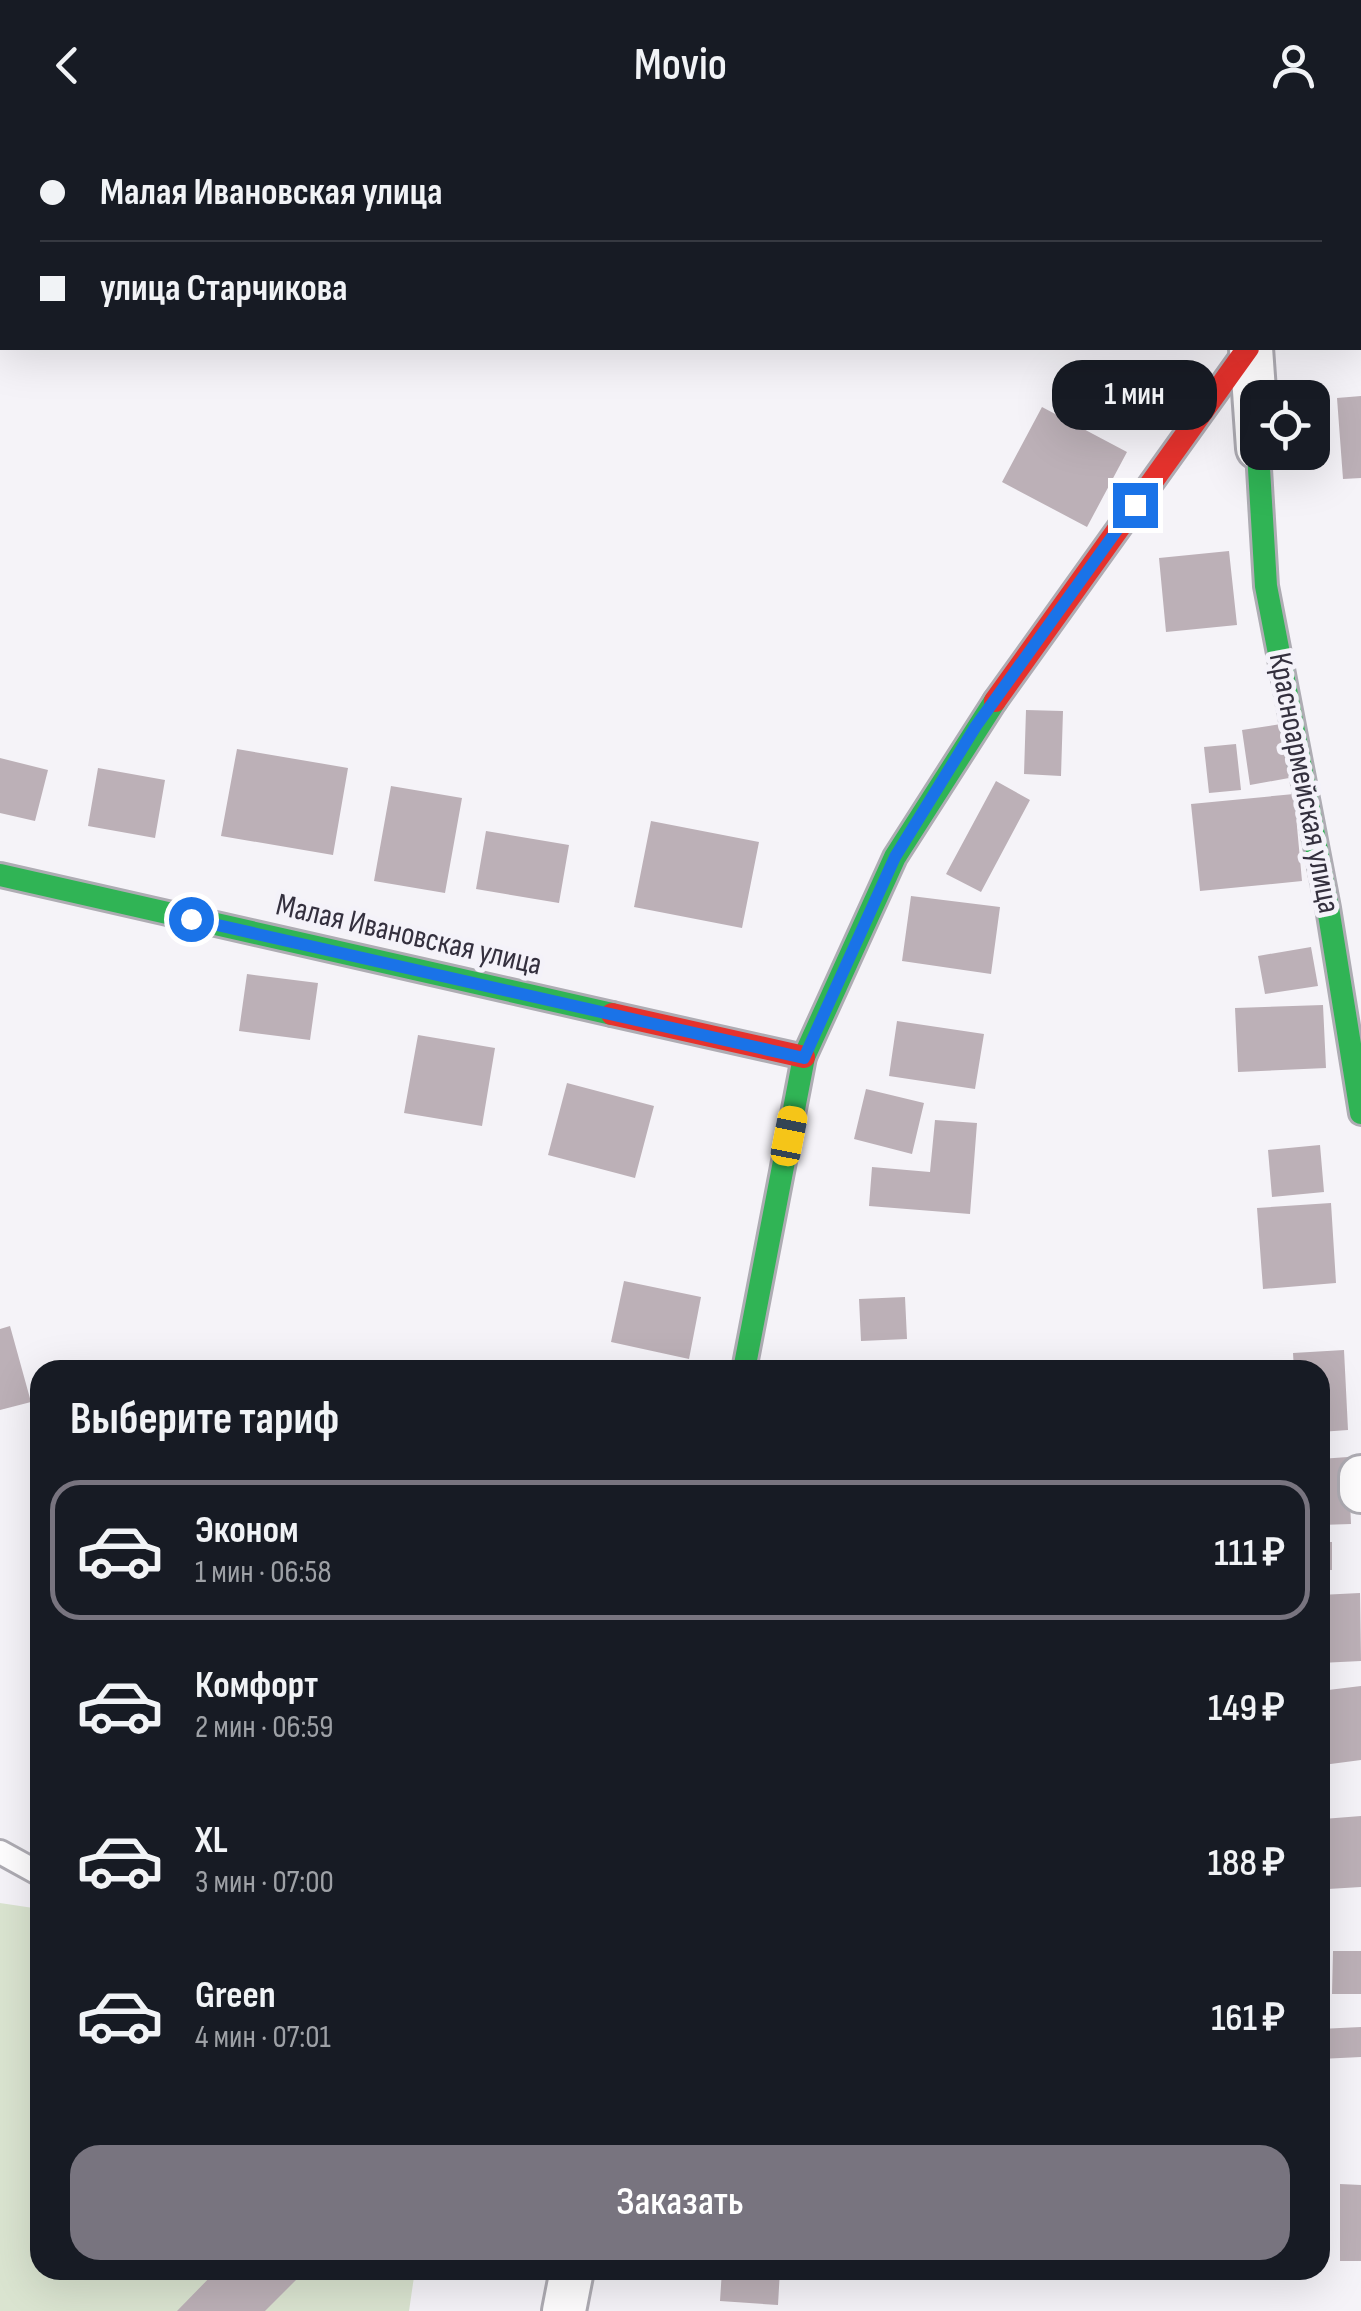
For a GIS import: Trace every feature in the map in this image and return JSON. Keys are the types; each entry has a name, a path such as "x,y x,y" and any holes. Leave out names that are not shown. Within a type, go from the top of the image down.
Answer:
{"street":[{"path":"746,1360 804,1058 895,857 976,726 1248,350"},
{"name":"Красноармейская улица","path":"1249,350 1252,380"},
{"name":"Красноармейская улица","path":"1259,470 1266,586 1328,908 1361,1113"},
{"name":"Малая Ивановская улица","path":"0,876 804,1058"},
{"path":"1361,1477 1361,1491"},
{"path":"564,2311 570,2280"}],"lane":[{"path":"0,1852 30,1868"}],"green space":[{"path":"0,1903 30,1908 30,2280 414,2280 409,2311 0,2311"}],"building":[{"path":"1361,396 1361,478 1343,479 1337,398"},
{"path":"1042,407 1127,452 1087,527 1002,482"},
{"path":"1229,551 1237,625 1166,632 1159,558"},
{"path":"1026,710 1063,711 1061,776 1024,774"},
{"path":"1281,724 1289,778 1250,785 1242,730"},
{"path":"1236,744 1241,790 1209,793 1204,747"},
{"path":"237,749 348,768 333,855 221,836"},
{"path":"0,758 48,770 35,821 0,813"},
{"path":"98,768 165,780 155,838 88,826"},
{"path":"996,781 1030,800 981,892 946,874"},
{"path":"391,786 462,798 445,893 374,881"},
{"path":"1294,794 1302,881 1200,891 1191,804"},
{"path":"651,821 759,842 742,928 634,907"},
{"path":"486,831 569,845 559,903 476,889"},
{"path":"911,896 1000,907 991,974 902,961"},
{"path":"1311,947 1318,986 1265,994 1258,956"},
{"path":"247,974 318,983 310,1040 239,1031"},
{"path":"1323,1005 1326,1068 1238,1072 1235,1008"},
{"path":"897,1021 984,1034 975,1089 889,1076"},
{"path":"418,1035 495,1048 482,1126 404,1113"},
{"path":"567,1083 654,1106 635,1178 548,1155"},
{"path":"866,1089 924,1103 912,1154 854,1139"},
{"path":"935,1120 977,1123 970,1214 869,1206 872,1167 930,1172"},
{"path":"1320,1145 1324,1192 1272,1197 1268,1150"},
{"path":"1331,1203 1336,1283 1263,1289 1257,1208"},
{"path":"624,1281 701,1297 689,1359 611,1342"},
{"path":"905,1297 907,1339 861,1341 859,1299"},
{"path":"10,1326 30,1402 0,1410 0,1329"},
{"path":"1344,1350 1348,1430 1330,1431 1330,1360 1293,1360 1293,1353"},
{"path":"1348,1457 1351,1524 1330,1525 1330,1458"},
{"path":"1360,1593 1361,1661 1330,1663 1330,1594"},
{"path":"1361,1686 1361,1760 1330,1764 1330,1690"},
{"path":"1361,1816 1361,1887 1330,1889 1330,1818"},
{"path":"1333,1951 1361,1951 1361,1994 1332,1994"},
{"path":"1361,2027 1361,2057 1330,2059 1330,2029"},
{"path":"1340,2184 1361,2185 1361,2261 1340,2261"},
{"path":"207,2280 296,2280 265,2311 177,2311"},
{"path":"721,2280 779,2280 778,2305 720,2301"}],"traffic: fast":[{"path":"1259,470 1266,586 1328,908 1361,1113"},
{"path":"746,1360 804,1057 895,857 995,701"},
{"path":"0,875 612,1014"}],"traffic: jam":[{"path":"995,701 1247,350"},
{"path":"612,1014 804,1057"}],"route":[{"path":"191,919 804,1058 895,857 976,726 1135,505"}]}
